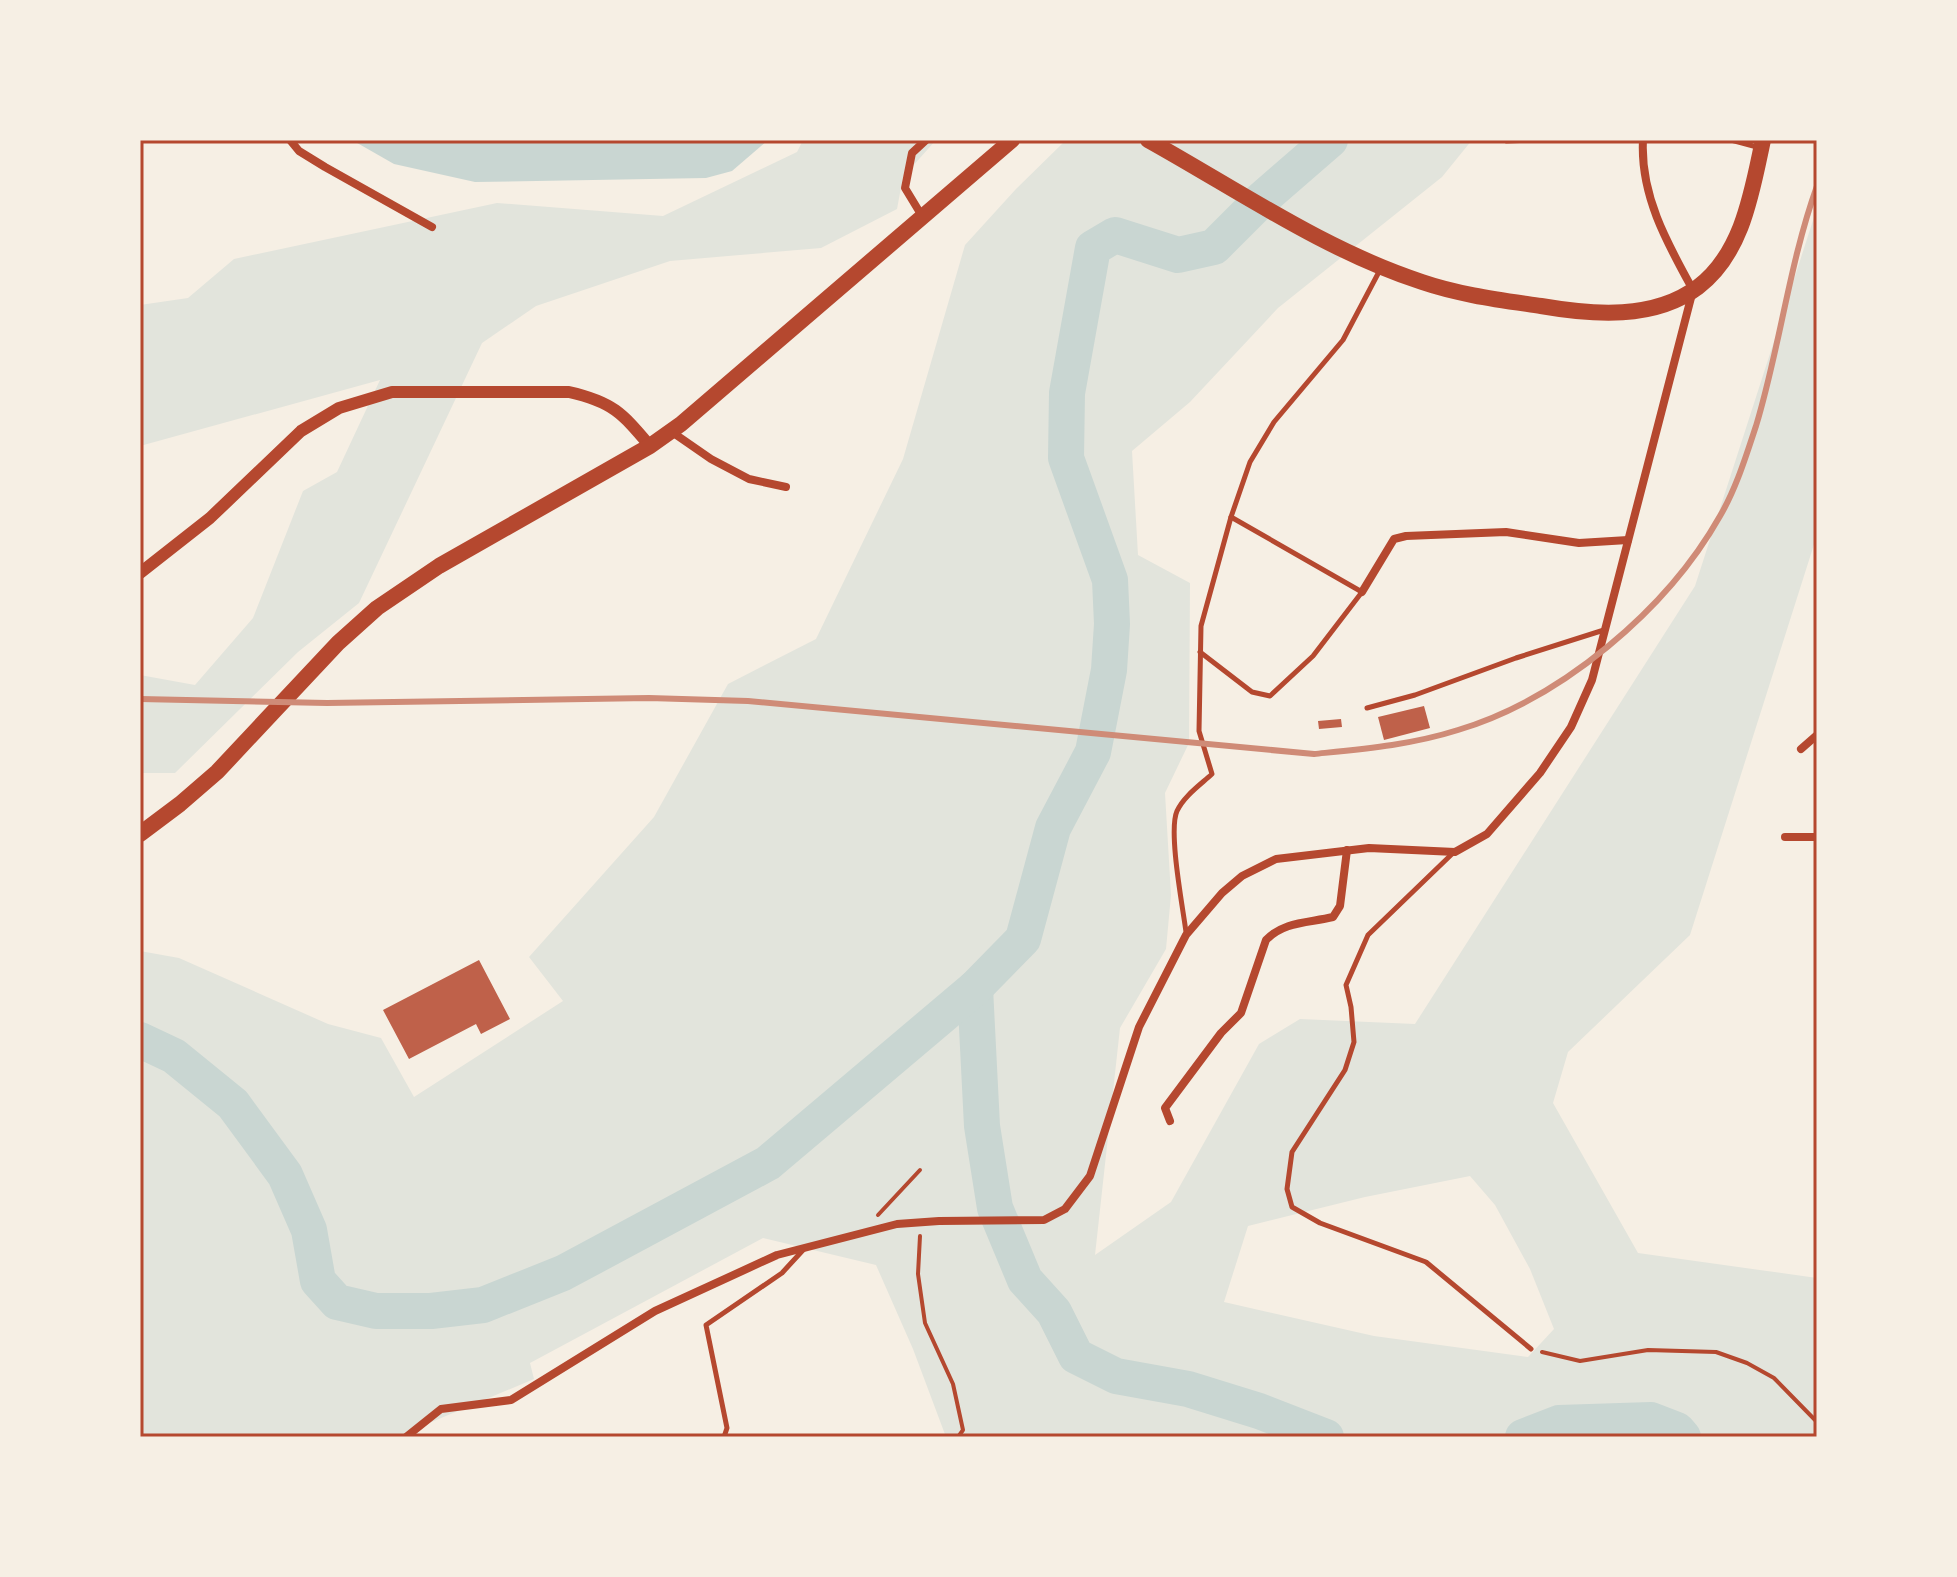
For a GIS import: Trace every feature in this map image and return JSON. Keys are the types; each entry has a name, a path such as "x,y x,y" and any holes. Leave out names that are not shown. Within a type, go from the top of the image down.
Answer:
{"highway":[{"path":"140,834 217,772 338,643 410,584 671,431 1012,140"},
{"path":"1148,140 1322,240 1424,283 1565,310 1605,313 1644,310 1680,299 1719,265 1749,208 1762,144"}],"street":[{"path":"290,140 299,151 325,167 432,227"},
{"path":"923,217 905,188 912,153 926,140"},
{"path":"406,1437 441,1409 511,1400 655,1311 777,1255 897,1224 1044,1220 1065,1209 1090,1176 1139,1027 1186,935 1222,893 1242,876 1276,859 1369,848 1455,852 1487,834 1540,773 1571,727 1592,680 1693,290 1660,231 1641,165 1643,140"},
{"path":"140,573 210,518 301,431 339,408 392,392 569,392 612,406 650,446"},
{"path":"671,431 711,459 749,479 786,487"},
{"path":"1362,592 1394,539 1406,536 1506,532 1579,543 1628,540"},
{"path":"1801,749 1817,735"},
{"path":"1785,837 1817,837"},
{"path":"1170,1121 1165,1108 1221,1033 1241,1013 1266,940 1274,932 1291,924 1333,917 1340,906 1347,850"}],"lane":[{"path":"1506,141 1535,140"},
{"path":"1731,140 1762,144"},
{"path":"1186,935 1175,850 1175,814 1212,774 1199,731 1201,626 1231,517 1250,462 1274,422 1343,340 1382,267"},
{"path":"1200,651 1252,692 1270,696 1313,656 1362,592 1231,517"},
{"path":"1367,708 1415,695 1604,630"},
{"path":"1455,852 1368,935 1346,985 1354,1042 1345,1070 1292,1152 1287,1189 1292,1207 1320,1223 1426,1262 1531,1349"},
{"path":"724,1437 727,1428 706,1325 782,1273 805,1247"}],"path":[{"path":"862,1232 920,1170"},
{"path":"921,1222 918,1274 925,1323 953,1384 963,1430 958,1437"},
{"path":"1531,1349 1580,1361 1648,1350 1716,1352 1747,1363 1774,1378 1817,1422"}],"shaded area":[{"path":"352,140 768,140 732,171 706,178 475,182 394,164"},
{"path":"803,140 936,140 903,177 897,209 821,248 670,261 536,306 482,343 359,603 298,652 175,773 140,773 140,675 195,685 253,618 303,491 337,472 380,380 140,446 140,305 188,298 234,259 497,203 663,216 797,152"},
{"path":"1066,140 1472,140 1442,177 1278,308 1190,402 1132,451 1138,555 1190,583 1189,743 1165,793 1171,895 1166,949 1120,1028 1095,1255 1171,1202 1259,1044 1300,1019 1415,1024 1695,586 1817,208 1817,535 1690,935 1568,1052 1553,1103 1638,1253 1817,1278 1817,1437 946,1437 913,1349 876,1265 763,1238 530,1363 534,1379 396,1437 140,1437 140,951 179,958 328,1024 381,1038 414,1097 563,1001 529,957 654,817 728,684 816,639 903,459 965,245","holes":["1470,1176 1495,1205 1530,1269 1554,1329 1528,1357 1374,1336 1224,1302 1248,1226 1365,1197"]}],"building":[{"path":"1424,706 1430,728 1384,740 1378,717"},
{"path":"1341,719 1342,727 1319,729 1318,721"},
{"path":"479,960 510,1019 481,1034 476,1024 409,1059 383,1010"}],"waterway":[{"path":"140,1040 174,1056 233,1104 285,1175 309,1230 318,1281 337,1302 376,1311 431,1311 483,1305 563,1273 768,1163 975,988 1023,939 1053,828 1093,752 1109,670 1112,624 1110,580 1066,458 1067,393 1093,248 1115,235 1178,255 1214,247 1262,199 1330,140"},
{"path":"975,988 982,1126 995,1208 1025,1280 1054,1312 1076,1356 1116,1376 1188,1389 1259,1411 1326,1437"},
{"path":"1523,1437 1559,1423 1651,1420 1677,1430 1683,1437"}],"railway":[{"path":"140,699 327,703 649,698 748,701 1314,754 1405,743 1458,730 1497,716 1535,697 1608,647 1641,617 1698,551 1731,495 1756,426 1799,245 1817,186"}]}
